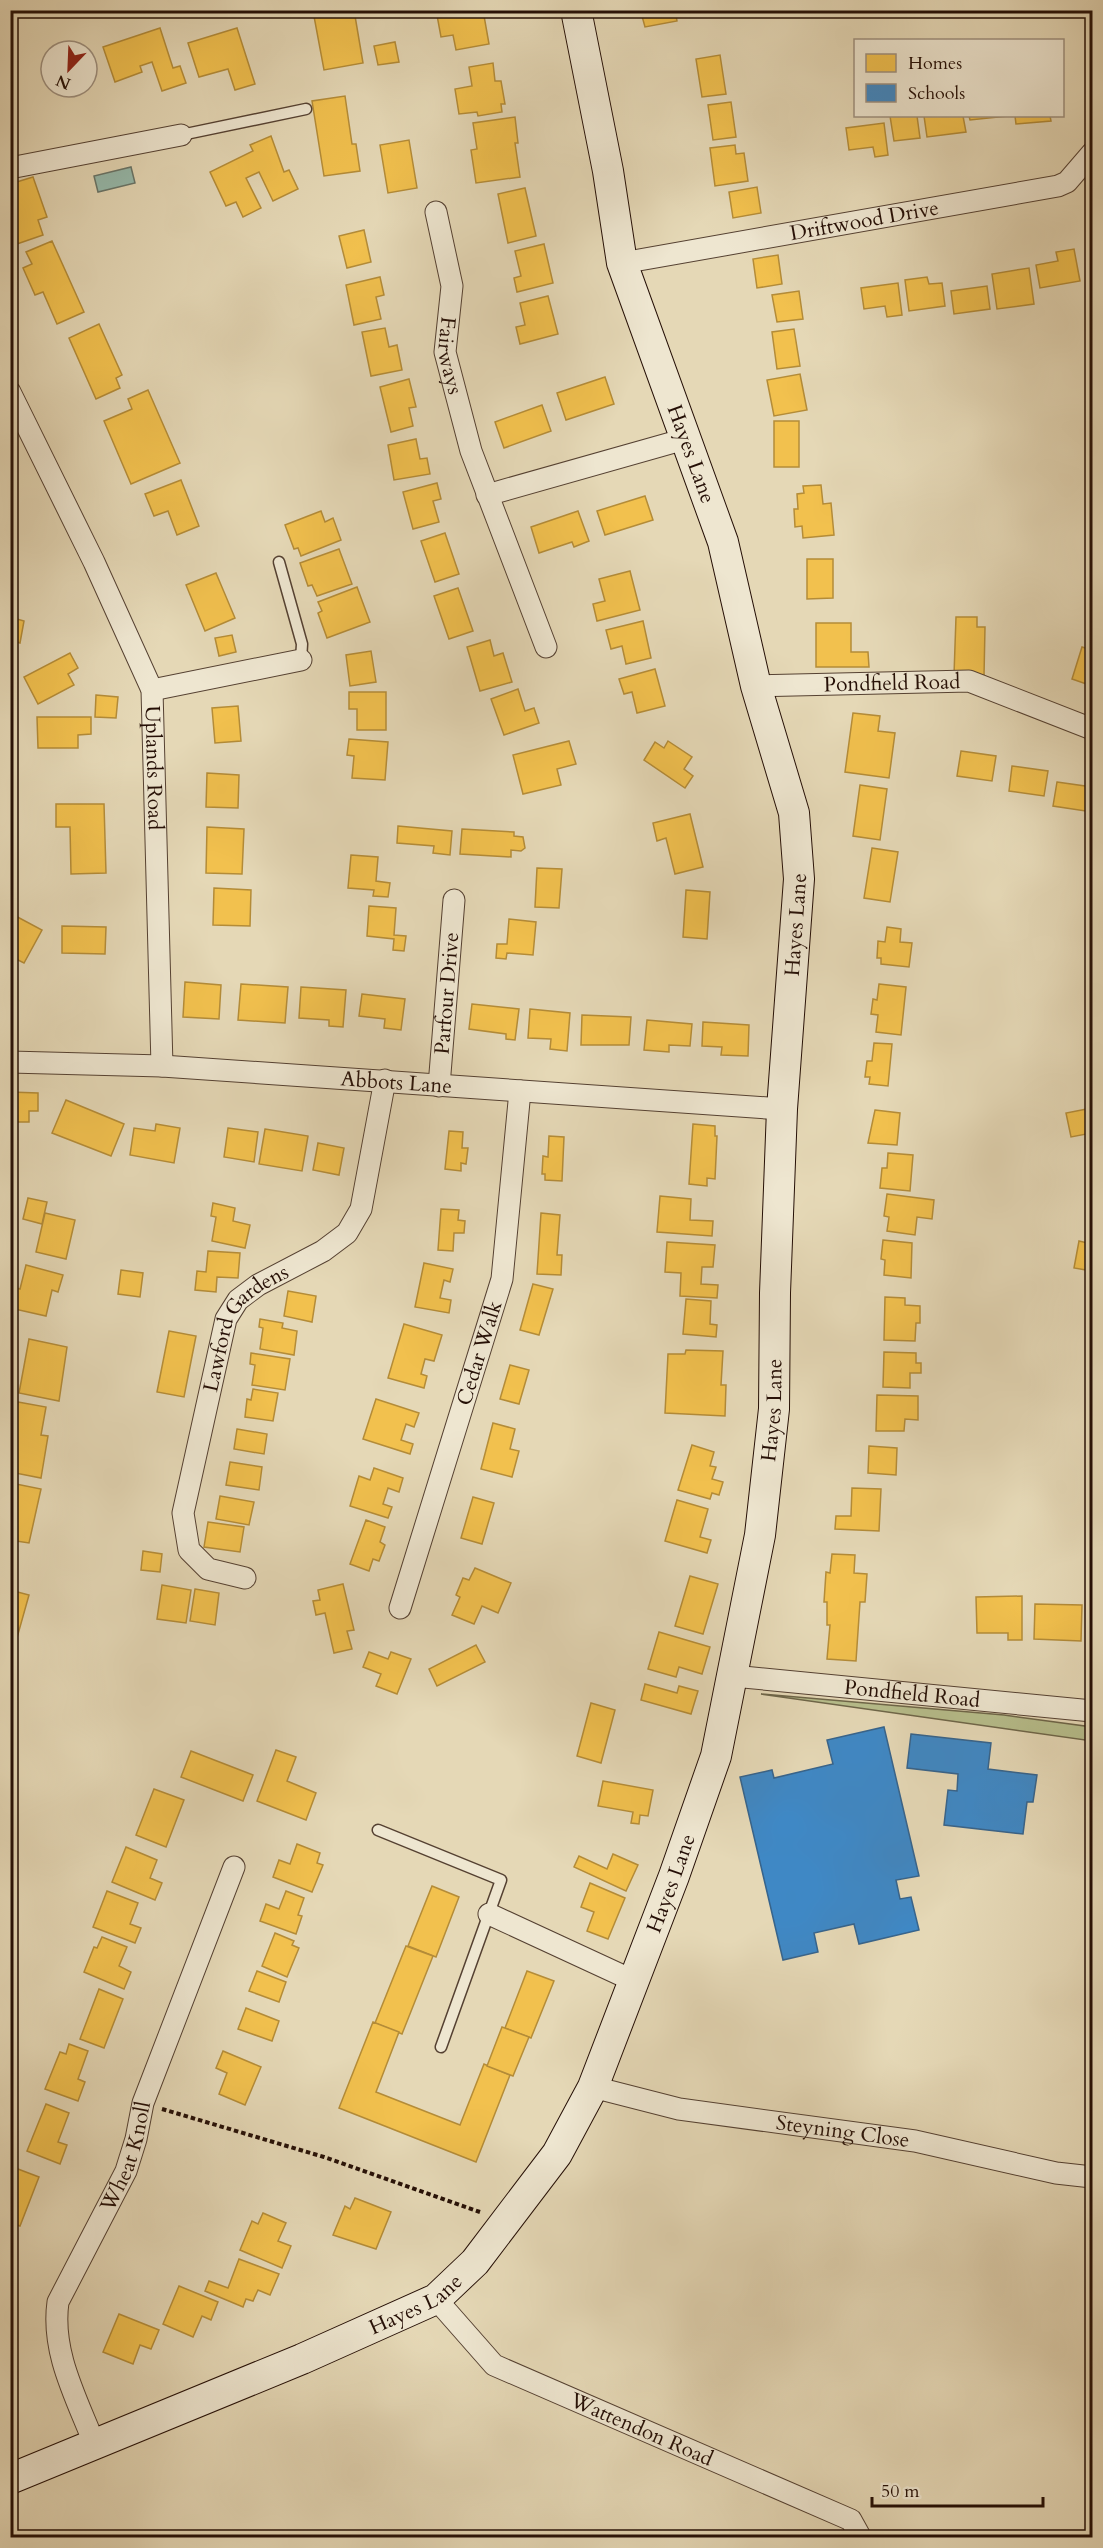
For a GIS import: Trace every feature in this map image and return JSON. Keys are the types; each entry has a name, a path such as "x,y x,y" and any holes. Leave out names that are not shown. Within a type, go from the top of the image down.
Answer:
{"street":[{"name":"Hayes Lane","path":"10,2479 302,2359 436,2299 475,2262 557,2154 593,2087 716,1756 760,1535 774,1409 775,1293 782,1109 799,879 794,813 756,686 723,542 622,263 608,171 576,10"},
{"path":"10,168 181,135"},
{"name":"Driftwood Drive","path":"622,263 1058,186 1066,182 1092,153"},
{"name":"Fairways","path":"436,212 452,286 445,352 471,451 546,647"},
{"name":"Uplands Road","path":"10,392 94,562 152,690 162,1066"},
{"path":"487,495 685,439"},
{"path":"152,690 301,660"},
{"name":"Pondfield Road","path":"756,686 969,681 1092,729"},
{"name":"Parfour Drive","path":"439,1086 454,900"},
{"name":"Abbots Lane","path":"10,1062 162,1066 782,1109"},
{"name":"Lawford Gardens","path":"245,1578 208,1569 189,1550 183,1513 226,1319 238,1300 258,1285 323,1251 347,1233 361,1209 385,1080"},
{"name":"Cedar Walk","path":"400,1608 502,1279 520,1090"},
{"name":"Pondfield Road","path":"733,1676 1092,1711"},
{"name":"Wheat Knoll","path":"94,2443 58,2350 55,2322 58,2302 126,2171 136,2139 143,2103 234,1867"},
{"path":"489,1914 634,1981"},
{"name":"Steyning Close","path":"593,2087 679,2109 915,2141 1056,2173 1092,2177"},
{"name":"Wattendon Road","path":"436,2299 494,2365 851,2520 861,2538"}],"lane":[{"path":"181,135 306,109"},
{"path":"279,562 302,644 301,660"},
{"path":"378,1830 501,1880 441,2047"}],"path":[{"path":"143,2103 324,2157 506,2221"}],"green space":[{"path":"761,1694 1004,1715 1092,1727 1092,1741"}],"shaded area":[{"path":"131,167 135,183 98,192 94,176"}],"building: Homes":[{"path":"354,10 363,63 324,70 313,11"},
{"path":"436,10 483,10 489,44 456,50 453,35 441,37"},
{"path":"632,10 675,10 677,21 645,27 642,16 633,17"},
{"path":"160,28 173,68 180,66 186,83 162,91 152,62 140,66 142,72 115,82 103,47"},
{"path":"237,28 255,84 235,90 228,69 199,77 188,43"},
{"path":"395,42 399,62 378,65 374,46"},
{"path":"720,55 726,94 702,97 696,59"},
{"path":"493,63 495,81 501,81 505,104 501,104 502,112 478,116 477,112 459,114 455,89 472,86 469,67"},
{"path":"345,96 352,144 356,144 360,171 324,176 312,101"},
{"path":"731,102 736,137 713,140 708,105"},
{"path":"515,117 518,143 515,143 520,177 476,183 471,150 477,149 473,123"},
{"path":"890,117 917,117 920,138 894,141"},
{"path":"924,117 963,117 966,132 927,137"},
{"path":"969,117 998,117 970,120"},
{"path":"1015,117 1050,117 1051,121 1016,124"},
{"path":"884,123 888,155 875,157 873,147 849,150 846,128"},
{"path":"271,136 284,172 289,170 298,189 273,201 259,172 246,178 261,208 243,217 236,202 226,206 210,172 253,151 250,145"},
{"path":"409,140 417,188 388,193 380,145"},
{"path":"735,145 736,154 744,153 748,181 715,186 710,148"},
{"path":"33,177 47,217 38,220 43,235 14,245 10,235 10,184"},
{"path":"757,187 761,213 733,218 729,192"},
{"path":"525,188 536,236 508,243 498,194"},
{"path":"364,230 371,262 347,268 339,236"},
{"path":"52,241 84,312 57,324 43,292 35,295 23,268 32,264 26,252"},
{"path":"544,244 553,283 517,292 514,278 521,276 515,251"},
{"path":"1074,249 1080,281 1040,288 1036,265 1058,261 1056,252"},
{"path":"778,255 782,284 757,288 753,259"},
{"path":"1029,268 1034,304 997,309 992,274"},
{"path":"380,277 384,295 376,297 381,319 354,325 346,285"},
{"path":"927,277 929,284 942,283 945,306 909,311 905,280"},
{"path":"898,283 902,315 887,317 885,306 864,309 861,288"},
{"path":"987,286 990,309 954,314 951,291"},
{"path":"799,291 803,319 777,322 772,295"},
{"path":"548,296 558,334 520,344 516,327 525,325 520,303"},
{"path":"99,324 122,375 116,378 120,388 96,399 69,338"},
{"path":"385,328 389,347 397,345 402,370 371,376 362,332"},
{"path":"794,329 800,366 777,369 772,332"},
{"path":"800,374 807,410 774,416 767,380"},
{"path":"605,377 614,404 566,420 557,393"},
{"path":"409,379 416,407 409,408 413,426 391,432 380,387"},
{"path":"148,390 180,463 131,484 104,421 132,409 128,399"},
{"path":"542,405 551,431 504,448 495,422"},
{"path":"774,421 799,421 799,467 774,467"},
{"path":"416,439 420,459 427,458 430,474 394,480 388,445"},
{"path":"181,480 199,526 177,535 168,511 154,516 145,494"},
{"path":"437,483 441,499 433,501 439,522 413,529 403,492"},
{"path":"821,485 823,504 831,503 834,535 803,538 802,526 795,527 794,509 798,509 797,494 804,493 803,486"},
{"path":"645,496 653,520 605,535 597,511"},
{"path":"321,511 325,522 333,518 341,540 301,556 298,548 294,549 285,525"},
{"path":"578,511 589,541 574,547 572,542 539,553 531,527"},
{"path":"445,533 459,574 435,582 421,541"},
{"path":"339,549 352,584 317,596 312,585 308,586 300,563"},
{"path":"807,559 833,559 833,598 807,599"},
{"path":"630,571 640,610 597,621 593,604 605,601 599,579"},
{"path":"216,573 235,618 205,631 186,585"},
{"path":"357,587 370,622 327,638 318,613 322,611 318,602"},
{"path":"458,588 473,631 449,639 434,596"},
{"path":"10,617 24,621 20,643 10,640"},
{"path":"956,617 977,617 977,627 985,627 984,676 954,675"},
{"path":"643,621 651,658 626,664 622,646 611,649 606,630"},
{"path":"816,623 851,623 851,652 868,652 869,667 816,667"},
{"path":"232,635 236,652 219,656 215,638"},
{"path":"490,640 494,656 503,653 512,682 480,691 467,647"},
{"path":"1082,647 1092,650 1092,686 1072,679"},
{"path":"371,651 376,682 350,686 346,655"},
{"path":"70,653 78,668 68,674 74,685 38,704 24,677"},
{"path":"655,669 665,706 637,713 632,692 624,694 619,679"},
{"path":"518,689 525,711 534,708 539,723 504,735 491,699"},
{"path":"349,692 386,692 386,730 357,730 357,709 349,709"},
{"path":"96,695 118,697 116,718 95,717"},
{"path":"238,706 241,741 215,743 212,708"},
{"path":"853,713 880,716 878,731 895,733 889,778 845,772"},
{"path":"37,717 91,717 91,734 78,735 78,748 38,748"},
{"path":"349,739 388,742 385,780 352,778 354,756 347,755"},
{"path":"569,741 576,764 557,769 561,785 523,794 513,755"},
{"path":"668,741 692,757 684,769 693,776 685,788 644,760 655,742 664,748"},
{"path":"961,751 996,756 992,781 957,776"},
{"path":"1012,766 1048,771 1044,796 1009,791"},
{"path":"207,773 239,775 238,808 206,807"},
{"path":"1057,782 1092,787 1092,812 1053,806"},
{"path":"860,785 887,789 880,840 853,836"},
{"path":"56,804 104,804 106,873 71,874 70,827 56,827"},
{"path":"690,814 703,867 675,874 666,838 657,841 653,823"},
{"path":"398,826 452,831 450,855 433,853 434,846 397,843"},
{"path":"207,827 244,829 242,874 206,873"},
{"path":"462,829 514,832 514,836 523,837 525,848 521,851 511,850 511,857 460,854"},
{"path":"872,848 898,852 890,902 864,898"},
{"path":"351,855 378,857 376,881 390,883 388,897 373,896 374,890 348,888"},
{"path":"537,868 562,869 559,908 535,907"},
{"path":"214,888 251,890 250,926 213,925"},
{"path":"686,890 710,892 707,939 683,937"},
{"path":"369,906 396,908 394,935 406,936 404,951 393,950 394,939 367,936"},
{"path":"10,913 42,930 24,963 10,956"},
{"path":"509,919 536,922 533,955 507,953 506,959 496,958 497,944 507,944"},
{"path":"62,926 106,927 105,954 62,953"},
{"path":"887,927 901,929 900,942 912,943 909,967 881,964 881,958 877,958 878,941 885,942"},
{"path":"185,982 221,985 219,1019 183,1017"},
{"path":"241,984 288,987 285,1023 238,1020"},
{"path":"879,984 906,987 901,1035 876,1032 878,1015 871,1014 873,999 877,1000"},
{"path":"301,987 346,990 343,1027 329,1026 329,1020 299,1018"},
{"path":"362,994 405,999 401,1030 384,1028 385,1019 359,1016"},
{"path":"472,1004 519,1009 515,1040 506,1039 506,1034 469,1029"},
{"path":"530,1009 570,1013 567,1051 550,1049 551,1039 528,1038"},
{"path":"582,1015 631,1017 629,1045 581,1045"},
{"path":"647,1020 692,1024 690,1046 669,1045 669,1052 644,1050"},
{"path":"703,1022 749,1025 748,1056 721,1055 722,1047 702,1046"},
{"path":"874,1043 892,1044 888,1086 869,1084 870,1077 865,1077 867,1061 872,1061"},
{"path":"10,1092 38,1093 38,1111 29,1111 29,1122 10,1122"},
{"path":"66,1100 124,1124 111,1156 52,1133"},
{"path":"1092,1108 1092,1133 1071,1137 1066,1113"},
{"path":"875,1110 900,1113 897,1145 868,1143"},
{"path":"156,1124 180,1128 174,1163 130,1155 134,1128 155,1131"},
{"path":"693,1124 715,1126 715,1136 717,1136 715,1179 707,1178 707,1186 689,1184"},
{"path":"228,1128 258,1132 254,1162 224,1157"},
{"path":"265,1129 308,1136 302,1171 259,1164"},
{"path":"449,1131 463,1132 462,1148 468,1148 466,1164 461,1163 461,1171 445,1169"},
{"path":"549,1136 564,1137 562,1181 545,1180 545,1174 542,1174 543,1156 548,1157"},
{"path":"318,1143 344,1148 339,1175 313,1170"},
{"path":"888,1153 913,1155 910,1191 880,1188 882,1168 887,1168"},
{"path":"887,1194 934,1200 932,1219 917,1217 915,1235 887,1231 889,1217 884,1216"},
{"path":"660,1196 691,1199 690,1220 713,1221 712,1236 657,1232"},
{"path":"28,1198 47,1202 42,1224 23,1219"},
{"path":"213,1203 235,1208 233,1221 250,1225 245,1248 212,1241 216,1217 211,1216"},
{"path":"441,1209 459,1210 458,1220 465,1221 464,1233 454,1233 453,1251 438,1250"},
{"path":"45,1213 75,1220 66,1259 36,1252"},
{"path":"541,1213 560,1215 557,1255 562,1255 561,1275 537,1274"},
{"path":"883,1240 912,1243 911,1278 884,1275 885,1260 881,1259"},
{"path":"1079,1241 1092,1244 1092,1271 1074,1268"},
{"path":"667,1242 715,1245 713,1267 702,1267 701,1284 718,1285 717,1298 680,1296 681,1273 665,1272"},
{"path":"208,1251 240,1253 238,1278 217,1277 216,1292 195,1290 197,1271 206,1272"},
{"path":"424,1263 453,1269 450,1282 444,1280 440,1298 451,1300 449,1313 415,1307"},
{"path":"26,1265 63,1275 58,1292 52,1290 46,1316 10,1308 12,1287 20,1289"},
{"path":"121,1270 143,1273 140,1297 118,1294"},
{"path":"533,1284 553,1289 539,1335 520,1330"},
{"path":"288,1291 316,1296 312,1322 284,1316"},
{"path":"885,1297 905,1298 905,1305 920,1306 920,1323 916,1323 915,1341 884,1340"},
{"path":"686,1299 711,1301 710,1324 717,1325 716,1337 683,1334"},
{"path":"260,1319 283,1323 282,1328 297,1331 294,1355 260,1349 263,1328 259,1327"},
{"path":"404,1324 442,1335 434,1361 425,1359 421,1374 427,1376 424,1388 388,1378"},
{"path":"169,1331 196,1336 184,1397 157,1392"},
{"path":"29,1339 67,1347 59,1401 19,1393"},
{"path":"686,1350 723,1351 721,1385 726,1385 725,1416 665,1413 668,1354 685,1354"},
{"path":"884,1352 916,1353 916,1363 921,1363 921,1373 910,1373 910,1388 883,1387"},
{"path":"251,1353 290,1359 285,1390 252,1385 255,1365 250,1364"},
{"path":"510,1365 529,1370 519,1404 500,1399"},
{"path":"253,1389 278,1393 273,1421 245,1417 247,1399 251,1400"},
{"path":"877,1395 918,1396 918,1420 905,1419 904,1431 876,1431"},
{"path":"376,1399 419,1413 414,1427 406,1424 401,1440 413,1444 410,1454 363,1439"},
{"path":"18,1402 46,1407 41,1435 48,1436 41,1478 10,1472 10,1442"},
{"path":"493,1423 515,1429 510,1449 519,1451 512,1477 481,1469"},
{"path":"237,1429 267,1434 264,1454 234,1449"},
{"path":"692,1445 714,1452 710,1466 716,1467 712,1479 723,1482 719,1495 712,1493 710,1499 678,1490"},
{"path":"869,1446 897,1448 896,1475 868,1473"},
{"path":"230,1462 262,1467 259,1490 226,1485"},
{"path":"374,1468 403,1478 399,1492 388,1488 383,1504 392,1507 388,1518 350,1506 359,1476 370,1480"},
{"path":"11,1483 41,1489 29,1543 10,1540"},
{"path":"852,1488 881,1489 879,1531 835,1529 836,1516 851,1516"},
{"path":"220,1496 254,1502 249,1525 216,1519"},
{"path":"473,1497 494,1503 482,1544 461,1538"},
{"path":"677,1500 708,1509 700,1537 711,1540 707,1553 665,1541"},
{"path":"366,1520 385,1527 380,1542 385,1545 379,1561 373,1559 369,1571 350,1564"},
{"path":"208,1522 244,1527 240,1552 204,1547"},
{"path":"143,1551 162,1554 160,1572 141,1570"},
{"path":"832,1554 855,1555 854,1573 867,1574 865,1602 860,1602 856,1661 827,1659 830,1625 827,1625 827,1602 824,1602 826,1572 830,1573"},
{"path":"475,1568 511,1583 498,1613 482,1606 474,1624 452,1615 460,1597 456,1595 463,1578 469,1580"},
{"path":"690,1576 718,1584 703,1634 675,1626"},
{"path":"343,1584 354,1630 347,1631 352,1649 334,1653 325,1613 316,1615 313,1601 320,1600 318,1590"},
{"path":"162,1585 191,1590 186,1623 157,1619"},
{"path":"195,1589 219,1593 215,1625 190,1621"},
{"path":"10,1590 29,1595 15,1645 10,1644"},
{"path":"1022,1596 1022,1640 1008,1640 1008,1633 977,1633 976,1597"},
{"path":"1035,1604 1082,1605 1081,1641 1034,1639"},
{"path":"659,1632 710,1647 702,1674 679,1667 676,1677 648,1669"},
{"path":"476,1645 485,1662 437,1686 429,1669"},
{"path":"369,1652 388,1659 391,1652 411,1659 397,1694 376,1686 381,1674 363,1667"},
{"path":"645,1684 677,1693 679,1686 698,1691 691,1714 641,1700"},
{"path":"591,1703 615,1710 601,1763 577,1756"},
{"path":"276,1750 296,1757 287,1781 316,1793 306,1820 257,1801"},
{"path":"191,1751 253,1775 243,1801 181,1777"},
{"path":"603,1781 653,1790 648,1816 640,1815 639,1824 631,1823 633,1812 598,1806"},
{"path":"154,1789 184,1800 166,1847 136,1835"},
{"path":"297,1844 320,1853 317,1863 323,1865 312,1892 273,1877 279,1860 290,1864"},
{"path":"126,1847 157,1860 150,1878 162,1883 155,1900 112,1882"},
{"path":"613,1854 638,1865 626,1891 574,1867 579,1856 607,1869"},
{"path":"590,1883 625,1898 608,1939 587,1931 594,1912 581,1907"},
{"path":"432,1886 459,1897 436,1957 408,1946"},
{"path":"107,1891 138,1903 130,1924 141,1928 135,1943 93,1927"},
{"path":"286,1891 304,1898 298,1915 302,1916 296,1934 260,1921 266,1904 279,1909"},
{"path":"275,1933 294,1941 292,1945 299,1948 287,1977 262,1966"},
{"path":"102,1937 127,1947 119,1966 131,1972 124,1989 84,1972 94,1947 97,1948"},
{"path":"406,1946 433,1956 402,2034 375,2023"},
{"path":"257,1971 286,1982 279,2002 249,1991"},
{"path":"527,1971 554,1981 531,2038 505,2028"},
{"path":"99,1989 123,1999 104,2048 80,2039"},
{"path":"246,2008 279,2021 272,2041 238,2029"},
{"path":"373,2022 399,2032 376,2092 460,2125 484,2064 510,2075 476,2162 339,2108"},
{"path":"502,2027 529,2037 513,2076 487,2066"},
{"path":"69,2044 88,2051 78,2079 85,2082 78,2101 45,2089 60,2052 66,2054"},
{"path":"223,2051 261,2067 245,2105 219,2094 227,2073 216,2068"},
{"path":"46,2104 69,2113 58,2142 67,2145 60,2164 27,2151"},
{"path":"10,2166 39,2177 20,2226 10,2223"},
{"path":"355,2198 391,2212 376,2249 333,2235 345,2206 350,2209"},
{"path":"263,2213 286,2223 278,2241 291,2246 282,2268 240,2250 252,2221 258,2224"},
{"path":"239,2259 279,2274 270,2295 258,2290 253,2301 246,2299 243,2307 205,2291 209,2281 228,2288"},
{"path":"179,2286 218,2302 211,2320 202,2316 193,2337 163,2324"},
{"path":"119,2314 159,2330 151,2349 140,2345 133,2364 103,2352"}],"building: Schools":[{"path":"884,1727 919,1876 896,1880 900,1899 911,1897 919,1930 859,1944 854,1924 814,1933 818,1952 783,1960 740,1777 772,1770 774,1778 833,1764 827,1740"},
{"path":"911,1734 991,1743 988,1769 1037,1775 1033,1802 1027,1802 1023,1834 944,1825 948,1790 957,1791 958,1774 907,1768"}]}
